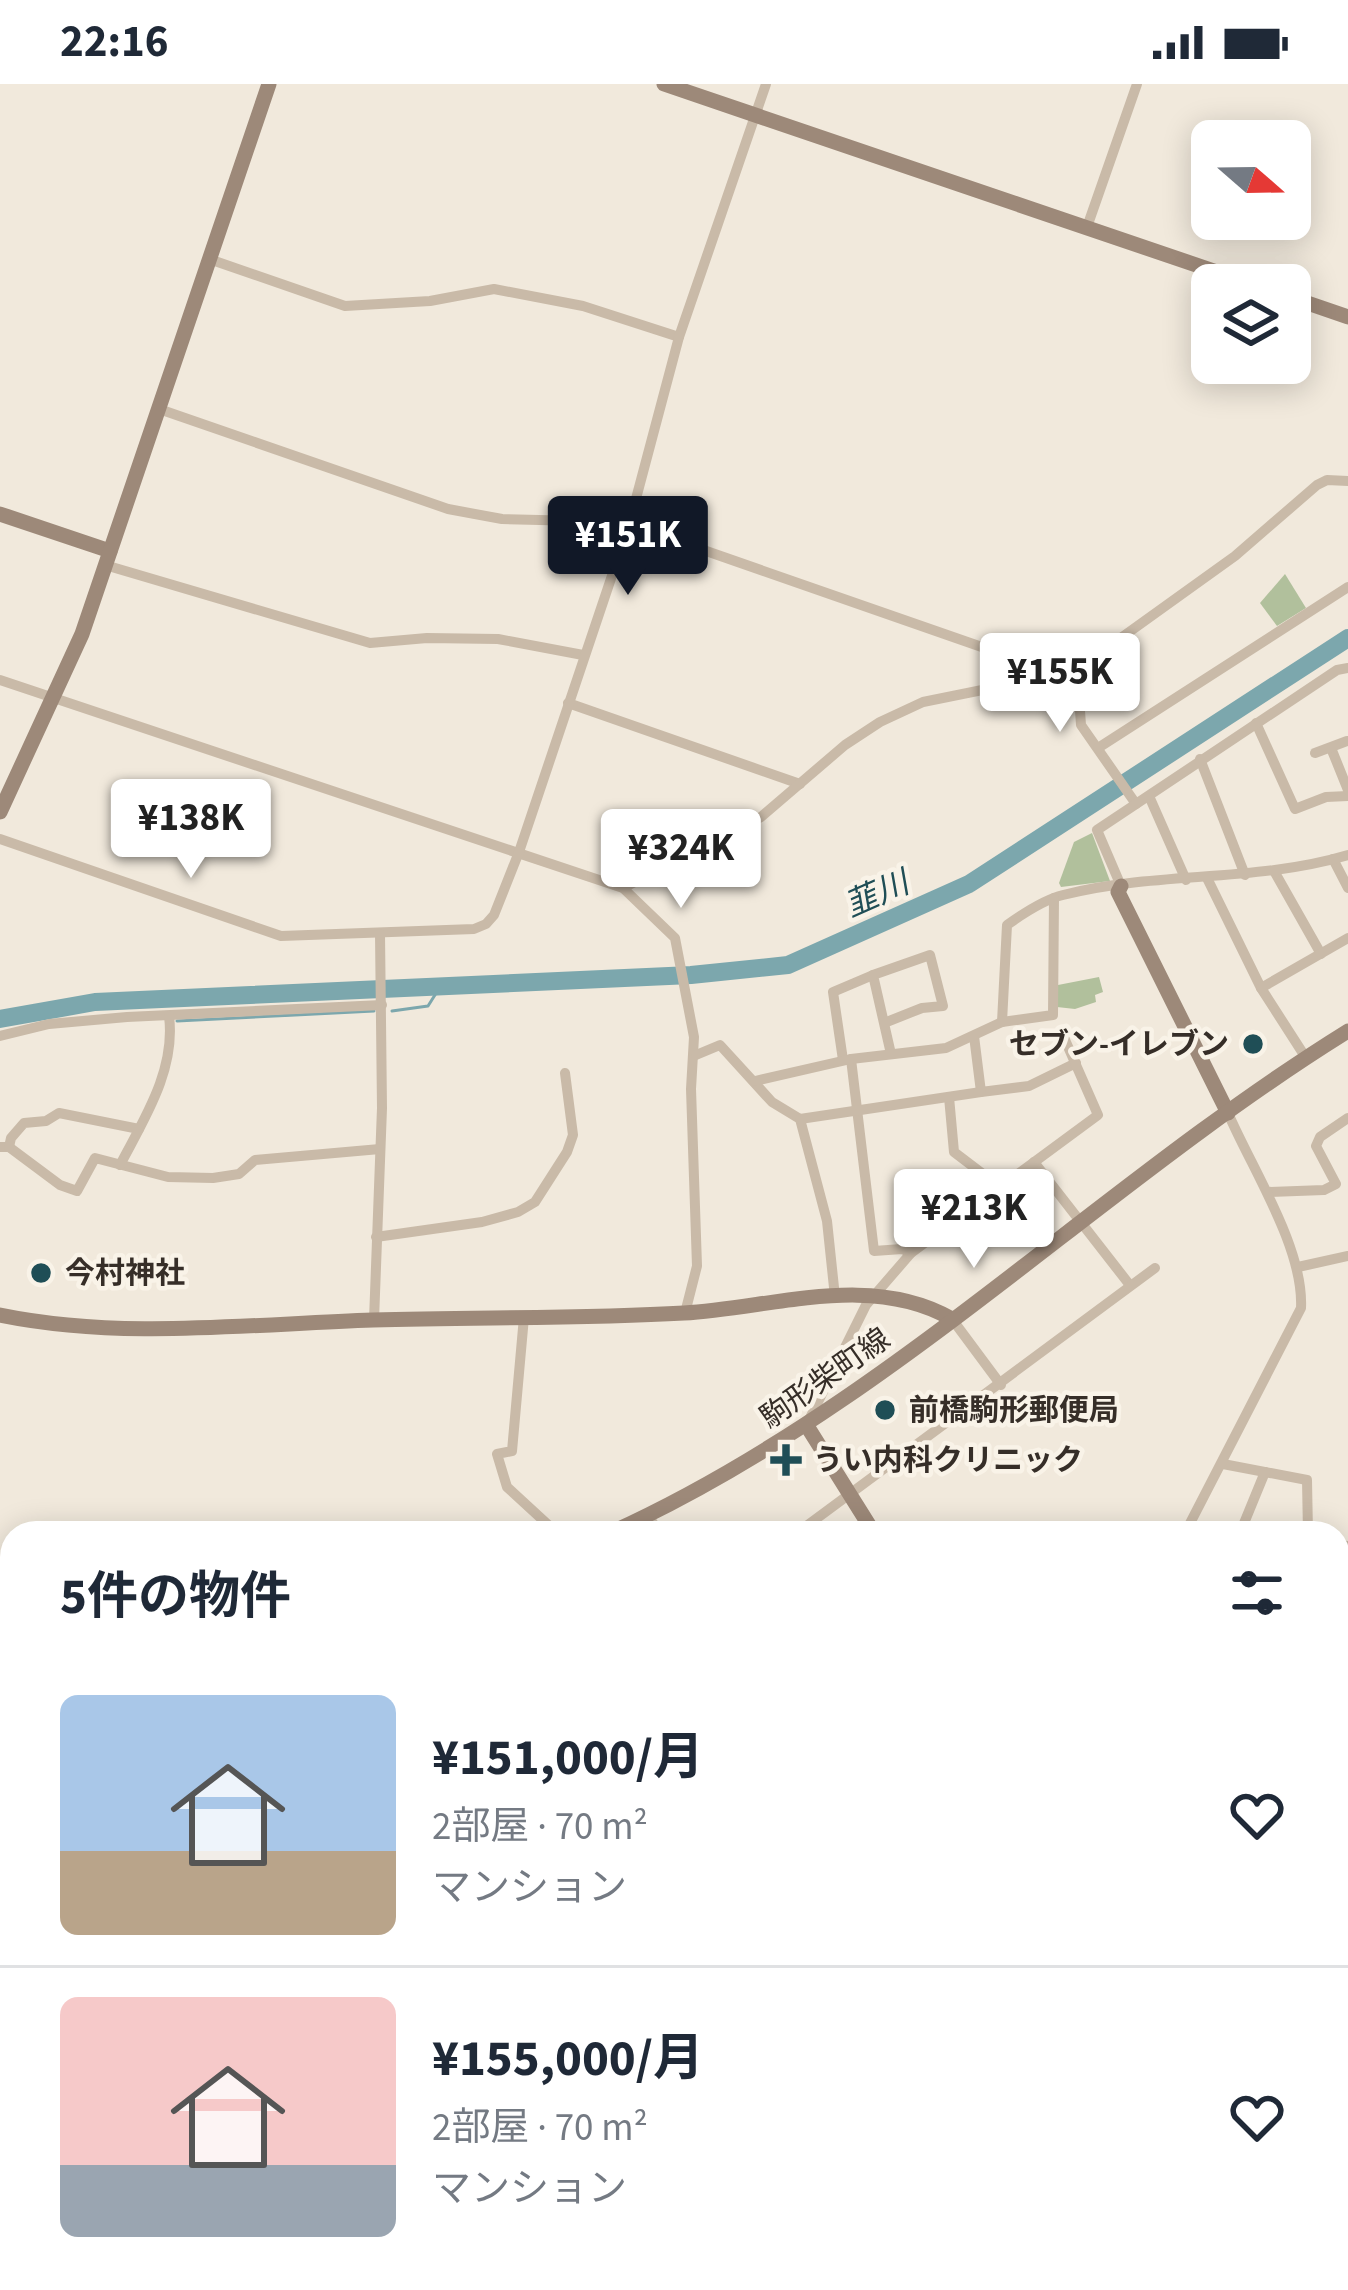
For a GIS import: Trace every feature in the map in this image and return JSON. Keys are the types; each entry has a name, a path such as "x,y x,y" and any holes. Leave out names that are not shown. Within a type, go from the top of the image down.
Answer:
{"street":[{"path":"0,812 55,699 108,558 269,84"},
{"path":"664,84 1195,264"},
{"path":"0,839 272,933 298,937 380,934 474,929 486,924 500,905 519,852 629,525 679,337 766,84"},
{"path":"1087,227 1137,84"},
{"path":"209,259 345,306 430,301 494,289 583,306 679,337"},
{"path":"1311,304 1348,316"},
{"path":"159,410 448,509 502,520 617,520 1042,668 1077,667 1235,556 1317,485 1327,480 1348,481"},
{"path":"0,514 108,558 370,643 498,639 584,655"},
{"path":"1098,748 1348,586"},
{"path":"1077,667 1081,725 1133,799"},
{"path":"623,888 738,831 880,722 923,702 1002,686 1042,668"},
{"path":"1192,1521 1297,1320 1302,1292 1298,1267 1268,1192 1118,892 1120,886 1097,830 1133,799 1149,796 1336,670 1348,668"},
{"path":"0,680 623,888 675,938 696,1055 691,1089 697,1266 685,1313"},
{"path":"568,703 800,784"},
{"path":"1256,723 1295,809 1348,793 1331,748"},
{"path":"1315,753 1347,741"},
{"path":"1200,759 1245,875"},
{"path":"1149,796 1186,880"},
{"path":"1002,1022 1007,925 1054,898 1120,886 1274,871 1348,855"},
{"path":"1333,859 1348,888"},
{"path":"1274,871 1321,954"},
{"path":"1207,878 1261,988 1306,1058"},
{"path":"755,1081 847,1059 946,1048 1002,1022 1053,1015 1054,898"},
{"path":"374,1320 380,934"},
{"path":"1261,988 1348,938"},
{"path":"884,1023 922,1008 943,1006 930,955 833,992 857,1108 874,1250 911,1253"},
{"path":"873,975 891,1054"},
{"path":"0,1036 49,1024 381,1002"},
{"path":"120,1165 162,1083 171,1032 169,1016"},
{"name":"駒形柴町線","path":"637,1521 807,1426 1228,1113 1348,1031"},
{"path":"866,1521 807,1426 873,1294 911,1253 1098,1115 1062,1033"},
{"path":"974,1036 981,1092"},
{"path":"696,1055 720,1046 772,1102 800,1119 1030,1086 1076,1064"},
{"path":"376,1237 482,1222 536,1202 573,1136 565,1073"},
{"path":"949,1096 954,1152 1000,1187"},
{"path":"139,1129 59,1113 46,1121 24,1123 5,1147 60,1185 77,1191 95,1158 168,1177 227,1178 255,1160 380,1149"},
{"path":"1268,1192 1324,1190 1336,1184 1316,1146 1320,1137 1348,1118"},
{"path":"800,1119 827,1221 835,1297"},
{"path":"1034,1162 1129,1285"},
{"path":"1298,1267 1348,1256"},
{"path":"814,1521 1155,1268"},
{"path":"0,1315 86,1328 685,1313 873,1294 933,1307 952,1319 1000,1385"},
{"path":"524,1317 512,1451 497,1454 507,1487 544,1521"},
{"path":"1223,1464 1307,1480 1308,1521"},
{"path":"1247,1521 1265,1472"},
{"path":"648,1516 652,1521"}],"green space":[{"path":"1285,574 1306,608 1277,626 1260,603"},
{"path":"1092,833 1110,881 1061,887 1074,842"},
{"path":"1099,977 1103,992 1095,995 1096,1002 1075,1009 1057,1007 1058,985"}],"waterway":[{"name":"韮川","path":"0,1019 95,1002 691,975 788,965 969,884 1348,638"},
{"path":"392,1011 428,1006 440,987"},
{"path":"177,1021 374,1011"}],"place":[{"name":"セブン-イレブン","path":"1253,1044"},
{"name":"今村神社","path":"41,1273"},
{"name":"前橋駒形郵便局","path":"885,1410"},
{"name":"うい内科クリニック","path":"786,1460"}]}
